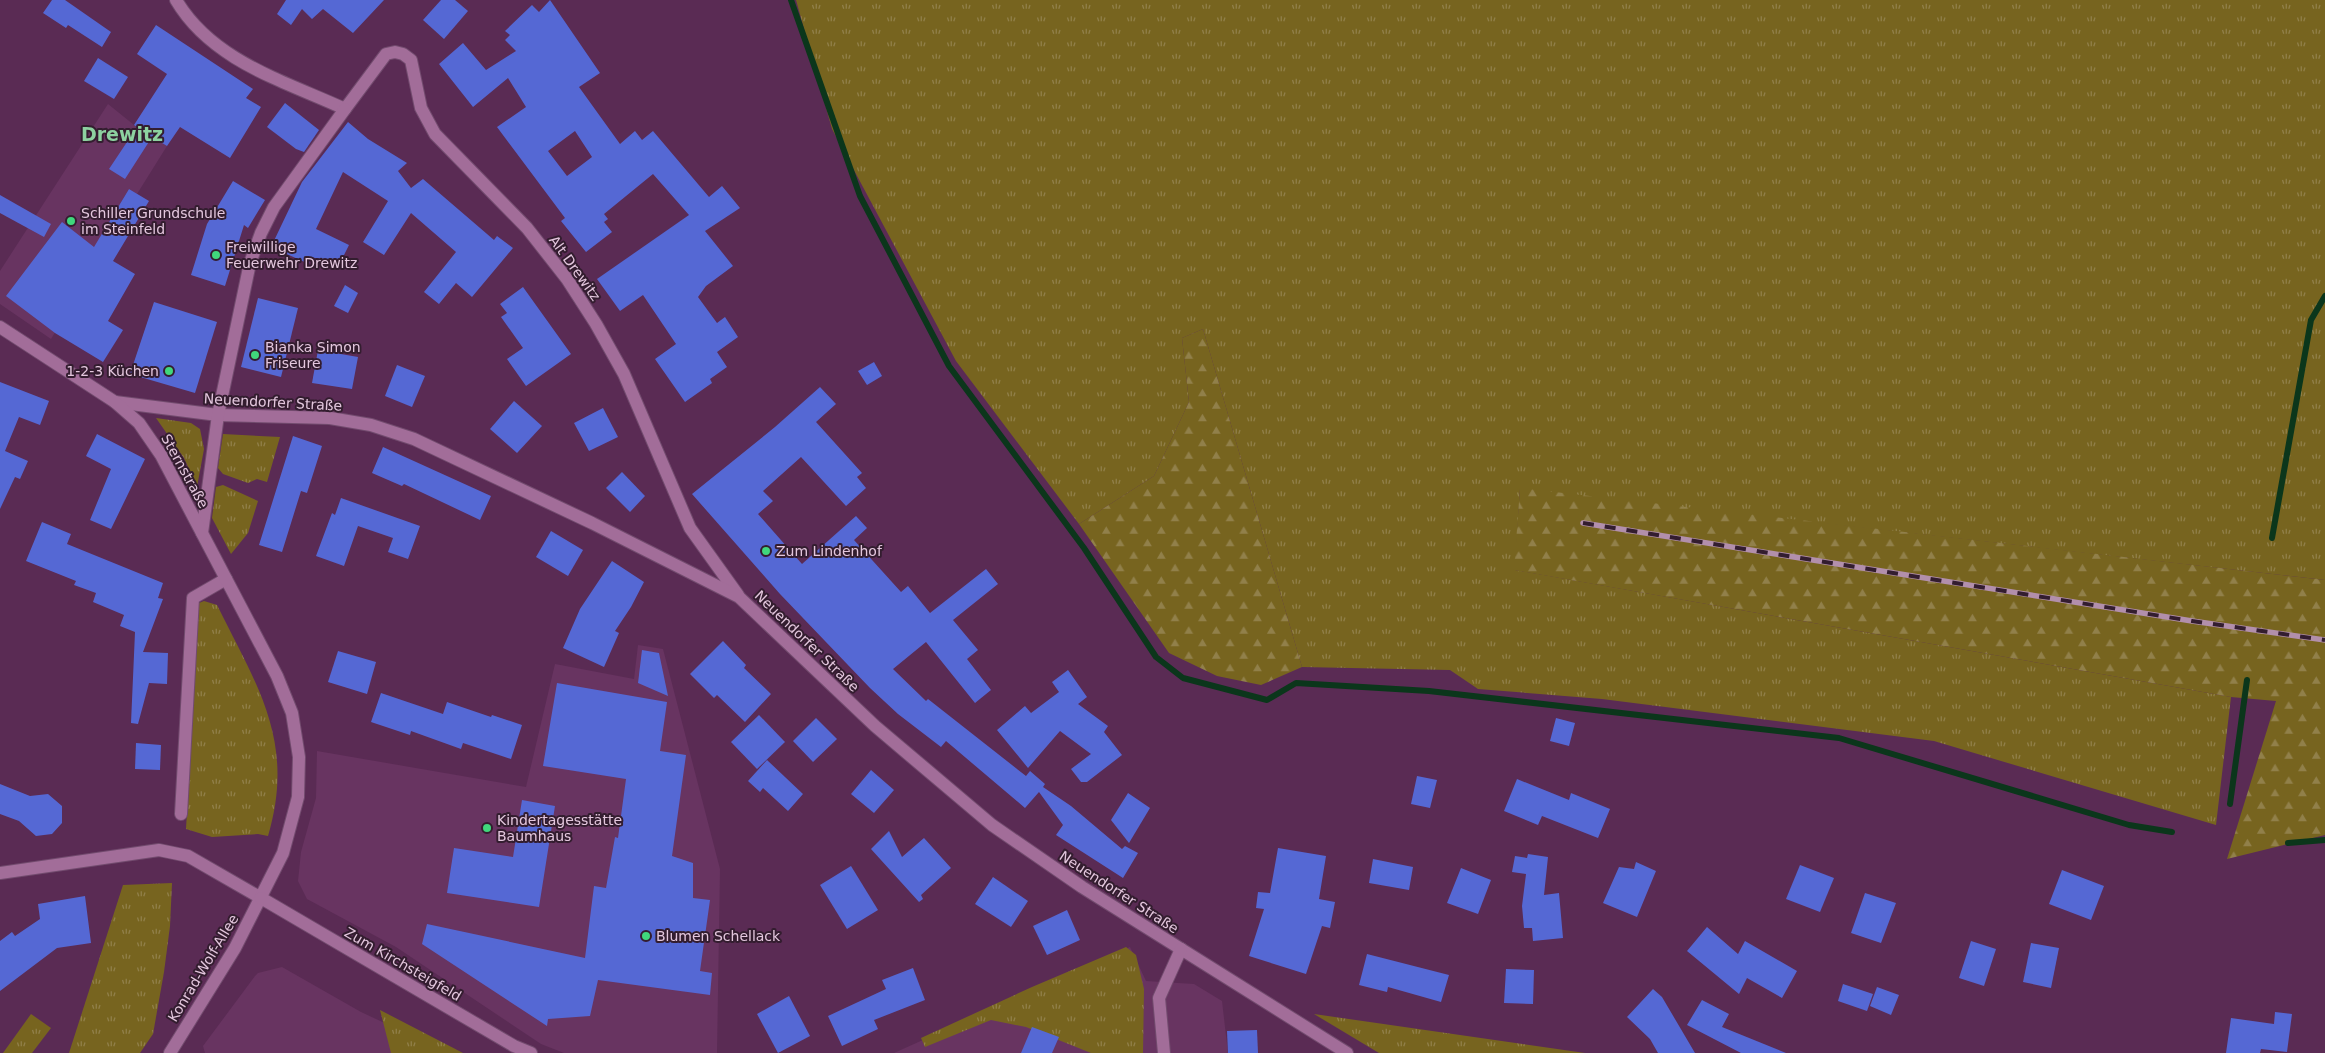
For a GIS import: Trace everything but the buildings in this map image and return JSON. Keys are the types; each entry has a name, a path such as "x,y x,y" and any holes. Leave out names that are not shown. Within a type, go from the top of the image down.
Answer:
{"street":[{"path":"176,0 185,15 206,38 230,56 345,110"},
{"name":"Alt Drewitz","path":"202,533 218,416 242,294 261,233 289,184 386,54 395,52 403,54 410,60 421,108 435,134 527,228 567,280 596,324 624,374 690,528 739,597"},
{"name":"Sternstraße","path":"0,327 115,402 138,424 161,455 277,676 294,720 299,757 298,797 283,853 261,898"},
{"name":"Neuendorfer Straße","path":"115,402 218,416 330,418 371,425 414,439 592,523 739,597 875,726 992,825 1082,887 1248,993 1347,1053"},
{"path":"181,814 193,598 226,579"},
{"name":"Zum Kirchsteigfeld","path":"0,873 159,850 188,856 514,1046 531,1053"},
{"name":"Konrad-Wolf-Allee","path":"170,1053 235,948 261,898"},
{"path":"1164,1053 1159,998 1181,949"}],"shaded area":[{"name":"Schiller Grundschule im Steinfeld","path":"108,104 134,125 167,146 137,194 129,189 106,227 116,232 51,339 0,304 0,271"},
{"path":"638,645 663,649 720,869 717,1053 564,1053 541,1044 396,947 307,899 298,881 301,852 316,798 317,751 526,787 555,664 634,679"},
{"path":"1130,947 1146,981 1194,984 1222,1001 1228,1053 894,1053"},
{"path":"282,967 361,1012 449,1053 205,1053 203,1046 255,976 258,973"}],"green space":[{"path":"796,0 2325,0 2325,580 1520,489 1515,570 2231,697 2216,825 1934,741 1602,699 1478,689 1450,670 1302,667 1203,329 1182,338 1189,402 1154,476 1079,524 956,361 832,129"},
{"path":"1203,329 1302,667 1261,685 1217,676 1169,653 1079,524 1154,476 1189,402 1182,338"},
{"path":"156,418 191,423 200,429 204,449 197,487 184,458"},
{"path":"223,434 280,437 267,482 257,479 248,483 223,474 218,468"},
{"path":"223,485 258,501 248,533 231,554 212,518 216,487"},
{"path":"1520,488 2325,580 2325,835 2227,859 2276,701 2231,697 1514,570"},
{"path":"204,601 217,605 246,662 268,715 275,743 277,771 275,802 268,836 258,834 212,837 186,829 199,603"},
{"path":"172,883 170,926 153,1034 140,1053 69,1053 123,885"},
{"path":"1126,947 1136,955 1144,989 1143,1053 1091,1053 1026,1027 991,1020 925,1047 921,1038 1032,987"},
{"path":"380,1010 463,1053 391,1053"},
{"path":"31,1014 51,1028 32,1053 3,1053"},
{"path":"1314,1014 1585,1053 1379,1053"}],"waterway":[{"path":"791,0 860,196 949,366 1084,548 1156,657 1183,678 1267,700 1296,683 1429,691 1839,738 2129,825 2172,832"},
{"path":"2272,538 2311,320 2325,296"},
{"path":"2230,804 2247,680"},
{"path":"2288,843 2325,840"}],"railway":[{"path":"1583,523 2192,621 2325,640"}],"place":[{"name":"Schiller Grundschule im Steinfeld","path":"71,221"},
{"name":"Freiwillige Feuerwehr Drewitz","path":"216,255"},
{"name":"Bianka Simon Friseure","path":"255,355"},
{"name":"1-2-3 Küchen","path":"169,371"},
{"name":"Zum Lindenhof","path":"766,551"},
{"name":"Kindertagesstätte Baumhaus","path":"487,828"},
{"name":"Blumen Schellack","path":"646,936"}],"district":[{"name":"Drewitz","path":"122,134"}]}
